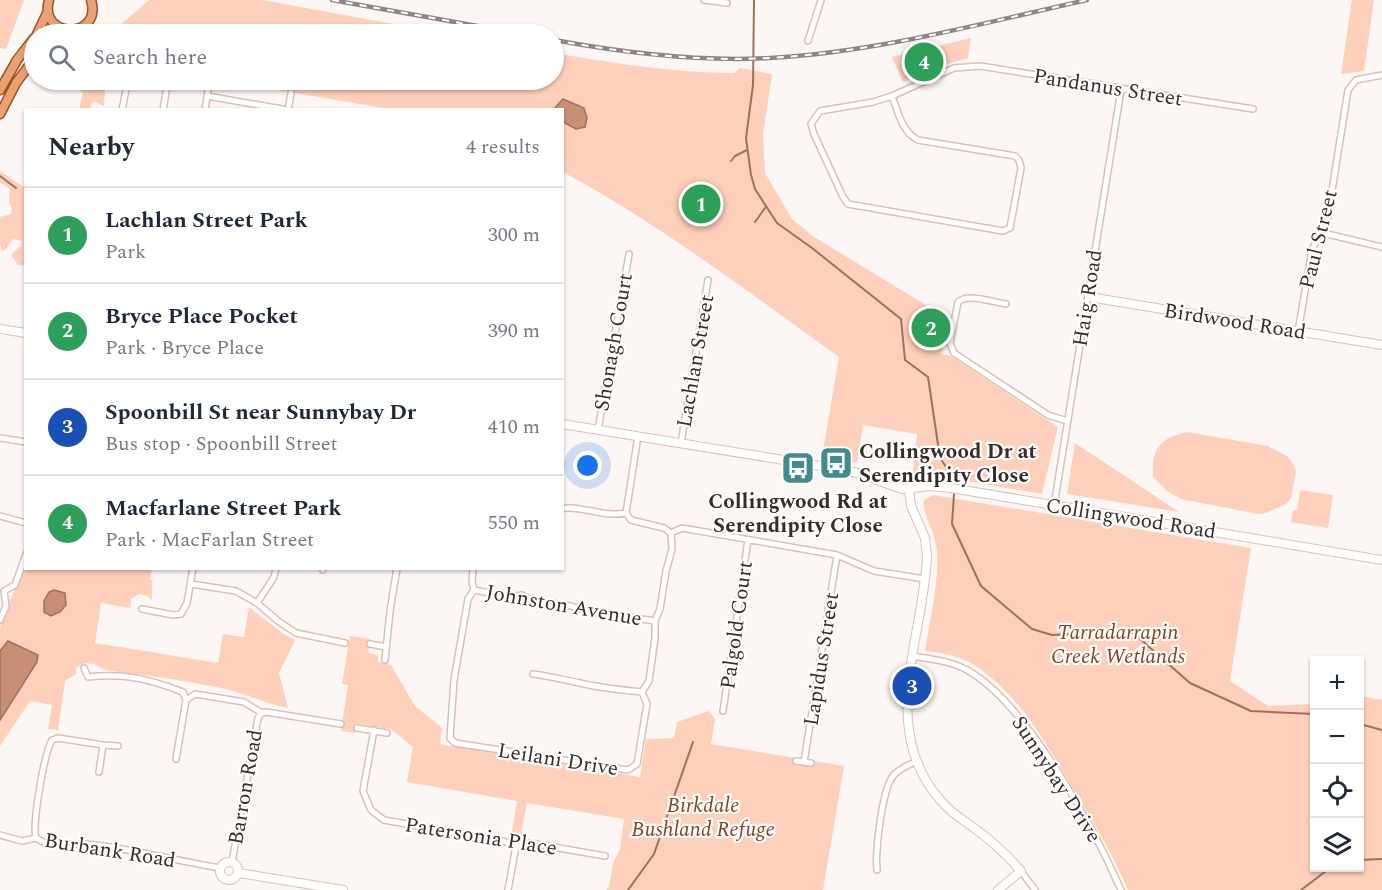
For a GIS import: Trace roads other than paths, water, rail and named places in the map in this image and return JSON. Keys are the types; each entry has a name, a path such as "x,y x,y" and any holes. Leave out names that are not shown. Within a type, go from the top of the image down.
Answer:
{"main road":[{"path":"42,24 48,11 49,0"},
{"path":"85,24 91,17 93,1"},
{"path":"48,11 55,24"},
{"path":"0,90 24,51"},
{"path":"0,114 24,72"}],"street":[{"path":"704,0 727,3"},
{"path":"808,41 820,0"},
{"name":"Pandanus Street","path":"892,96 954,68 980,66 1253,109"},
{"name":"Paul Street","path":"1298,332 1312,250 1327,222 1348,90 1356,80 1382,75"},
{"path":"122,108 126,90"},
{"path":"163,108 166,90"},
{"path":"205,108 208,90"},
{"name":"Haig Road","path":"1054,506 1121,90"},
{"path":"288,108 291,93"},
{"path":"207,96 276,108"},
{"path":"892,96 910,136 918,140 1015,156 1019,160 1021,168 1010,228 1003,231 848,204 811,124 820,111 873,102 892,96"},
{"path":"1323,233 1382,247"},
{"name":"Shonagh Court","path":"598,430 629,254"},
{"name":"Lachlan Street","path":"681,443 708,280"},
{"name":"Birdwood Road","path":"1089,297 1382,345"},
{"path":"1006,304 962,298 958,302 950,343 954,353 1048,415 1067,421"},
{"path":"0,329 24,333"},
{"name":"Collingwood Road","path":"564,424 848,471 894,488 939,486 1382,560"},
{"path":"638,436 626,513 631,520 664,528 671,532 682,528 837,555 874,571 925,579"},
{"path":"0,438 24,442"},
{"path":"909,489 911,506 925,538 927,557 907,690 908,730 917,761 923,776 942,803 988,839 1021,871 1035,890"},
{"path":"564,509 614,516 626,513"},
{"path":"0,516 24,522"},
{"name":"Leilani Drive","path":"473,570 474,590 468,599 454,680 450,738 455,743 622,770 632,769 637,764 647,704 642,692 649,681 655,638 654,621 660,609 672,549 671,532"},
{"name":"Palgold Court","path":"723,711 748,540"},
{"name":"Lapidus Street","path":"804,762 837,555"},
{"path":"0,620 6,606 2,591 15,585 24,560"},
{"path":"142,609 173,615 181,614 187,603 193,570"},
{"path":"257,603 274,577 276,570"},
{"path":"385,660 397,570"},
{"path":"191,584 236,591 257,603 296,633 345,643"},
{"name":"Johnston Avenue","path":"474,590 511,597 522,596 586,611 654,621"},
{"path":"370,644 386,647"},
{"name":"Sunnybay Drive","path":"912,656 951,663 970,672 995,692 1023,722 1088,824 1121,890"},
{"path":"84,668 88,677 87,685"},
{"path":"533,674 559,677 610,689 642,692"},
{"path":"88,677 107,675 148,679 183,692 186,700 176,759"},
{"path":"186,700 195,694 244,702 262,713 266,711 341,723"},
{"name":"Barron Road","path":"232,862 258,718 262,713"},
{"path":"357,728 387,733"},
{"name":"Patersonia Place","path":"374,730 363,791 371,810 384,820 503,841 516,846 530,843 605,856"},
{"path":"36,838 35,828 44,771 52,740 58,738 118,746"},
{"path":"99,772 103,745"},
{"path":"796,761 811,764"},
{"path":"877,870 876,857 887,787 893,776 917,761"},
{"name":"Burbank Road","path":"0,836 22,841 36,838 48,844 92,844 220,868"},
{"path":"508,890 516,846"},
{"path":"226,862 232,862 238,867 236,878 227,885 221,876 220,868 226,862"},
{"path":"998,890 1021,871"},
{"path":"238,873 343,890"}],"waterway":[{"path":"754,0 753,85 746,138 755,189 777,223 901,319 905,360 928,377 940,458 955,480"},
{"path":"731,161 735,156 747,150"},
{"path":"0,176 16,188"},
{"path":"755,222 765,208"},
{"path":"954,494 952,524 981,586 1032,629 1052,635 1131,631 1190,683 1251,711 1310,714"},
{"path":"1364,725 1382,730"},
{"path":"628,890 654,854 693,742"},
{"path":"1364,860 1382,859"},
{"path":"1301,890 1325,872"}],"railway":[{"path":"332,0 466,24"},
{"path":"564,42 607,49 715,59 810,55 890,43 1087,0"}],"place":[{"name":"Macfarlane Street Park","path":"924,62"},
{"name":"Lachlan Street Park","path":"701,204"},
{"name":"Bryce Place Pocket","path":"931,328"},
{"name":"Collingwood Dr at Serendipity Close","path":"836,463"},
{"name":"Collingwood Rd at Serendipity Close","path":"798,468"},
{"name":"Spoonbill St near Sunnybay Dr","path":"912,686"}],"park label":[{"name":"Tarradarrapin Creek Wetlands","path":"1118,644"},
{"name":"Birkdale Bushland Refuge","path":"703,817"}]}
